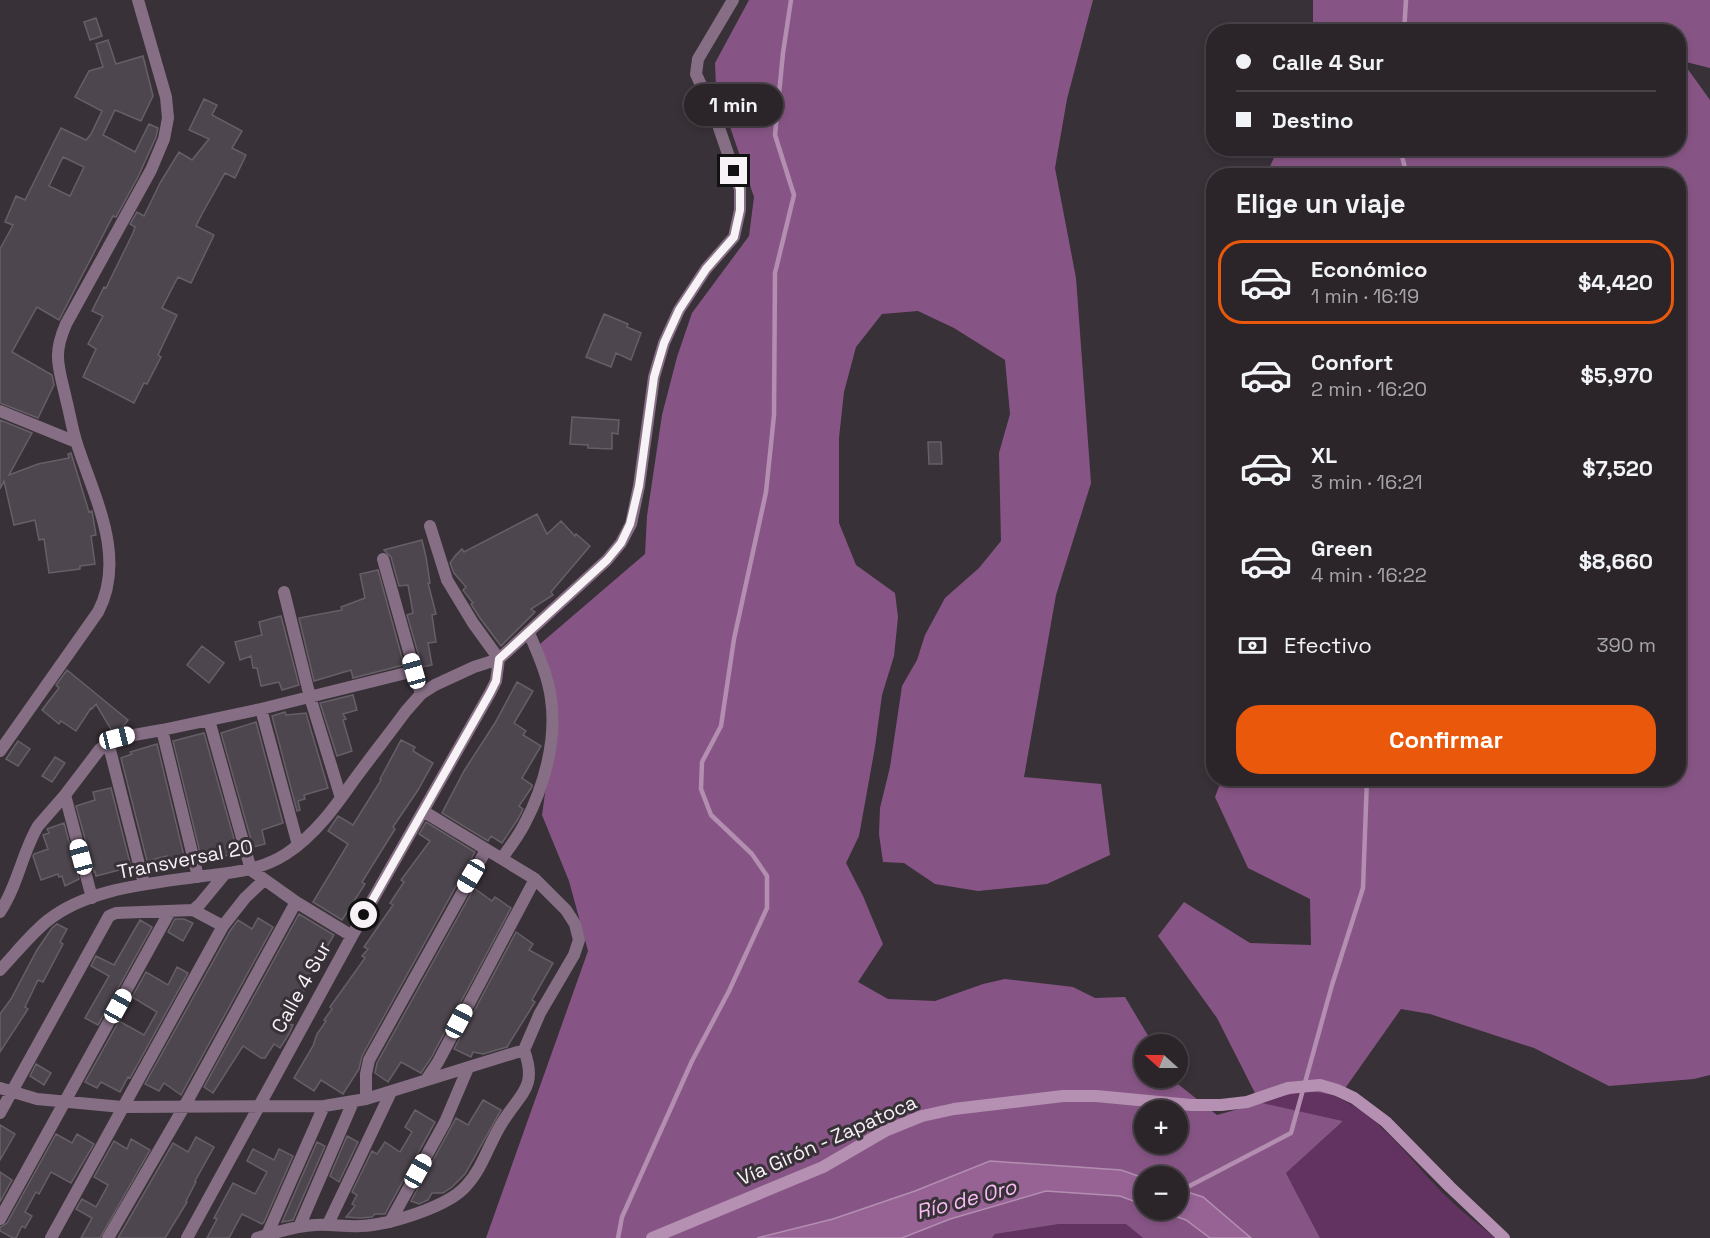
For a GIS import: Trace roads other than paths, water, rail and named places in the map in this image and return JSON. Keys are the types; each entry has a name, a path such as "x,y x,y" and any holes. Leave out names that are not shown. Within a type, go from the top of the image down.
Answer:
{"main road":[{"name":"Vía Girón - Zapatoca","path":"652,1238 823,1167 885,1131 922,1116 954,1109 1063,1096 1096,1096 1191,1105 1221,1105 1246,1102 1288,1088 1320,1085 1354,1098 1386,1122 1504,1238"}],"street":[{"path":"0,751 98,612 107,590 110,556 99,507 76,442 58,366 57,351 66,324 158,155 164,139 168,118 166,97 138,0"},
{"path":"430,526 447,580 473,623 499,659 607,560 621,543 630,524 639,486 654,377 664,343 679,310 706,269 734,237 740,210 740,189 715,116 696,74 698,59 733,0"},
{"path":"0,411 76,442"},
{"path":"383,559 421,694"},
{"path":"284,592 310,697 340,798"},
{"path":"502,858 524,825 539,795 549,758 553,728 551,699 544,670 529,633"},
{"name":"Transversal 20","path":"0,970 47,921 92,897 144,884 251,870 285,855 323,820 421,694 453,676 499,659"},
{"name":"Calle 4 Sur","path":"187,1238 352,936 490,693 496,681 499,659"},
{"path":"0,912 18,877 31,837 108,742 128,735 261,709 414,671"},
{"path":"261,709 298,845"},
{"path":"210,720 251,870 296,902 352,936"},
{"path":"162,730 198,877"},
{"path":"108,742 144,884"},
{"path":"65,795 92,897"},
{"path":"262,1236 299,1227 328,1224 361,1226 390,1222 450,1199 465,1188 478,1171 500,1125 527,1085 530,1074 524,1050 535,1023 574,955 579,940 575,924 566,910 534,879 423,811"},
{"path":"366,1099 365,1080 369,1060 486,850"},
{"path":"193,910 224,875"},
{"path":"426,1080 438,1062 534,879"},
{"path":"51,1238 223,926 234,910 264,880"},
{"path":"108,1238 184,1107 296,902"},
{"path":"0,1113 6,1090 108,916 116,913 193,910 223,926"},
{"path":"0,1219 170,911"},
{"path":"6,1090 37,1099 122,1107 324,1106 353,1102 391,1092 524,1050"},
{"path":"390,1222 445,1122 468,1068"},
{"path":"328,1224 391,1092"},
{"path":"299,1227 353,1102"},
{"path":"262,1236 324,1106"}],"water":[{"name":"Río de Oro","path":"990,1161 1121,1170 1134,1175 1134,1201 1120,1196 1046,1191 950,1219 902,1238 757,1238 833,1219 915,1191"},
{"path":"1188,1192 1203,1197 1251,1238 1210,1238 1186,1220 1188,1220"}],"waterway":[{"path":"618,1238 622,1217 692,1061 729,991 767,908 767,876 752,854 711,815 701,789 702,762 721,726 734,639 766,492 774,415 775,273 794,195 775,135 791,0"},
{"path":"1404,24 1406,0"},
{"path":"1402,156 1405,168"},
{"path":"1188,1187 1291,1133 1332,985 1363,888 1367,786"}]}
